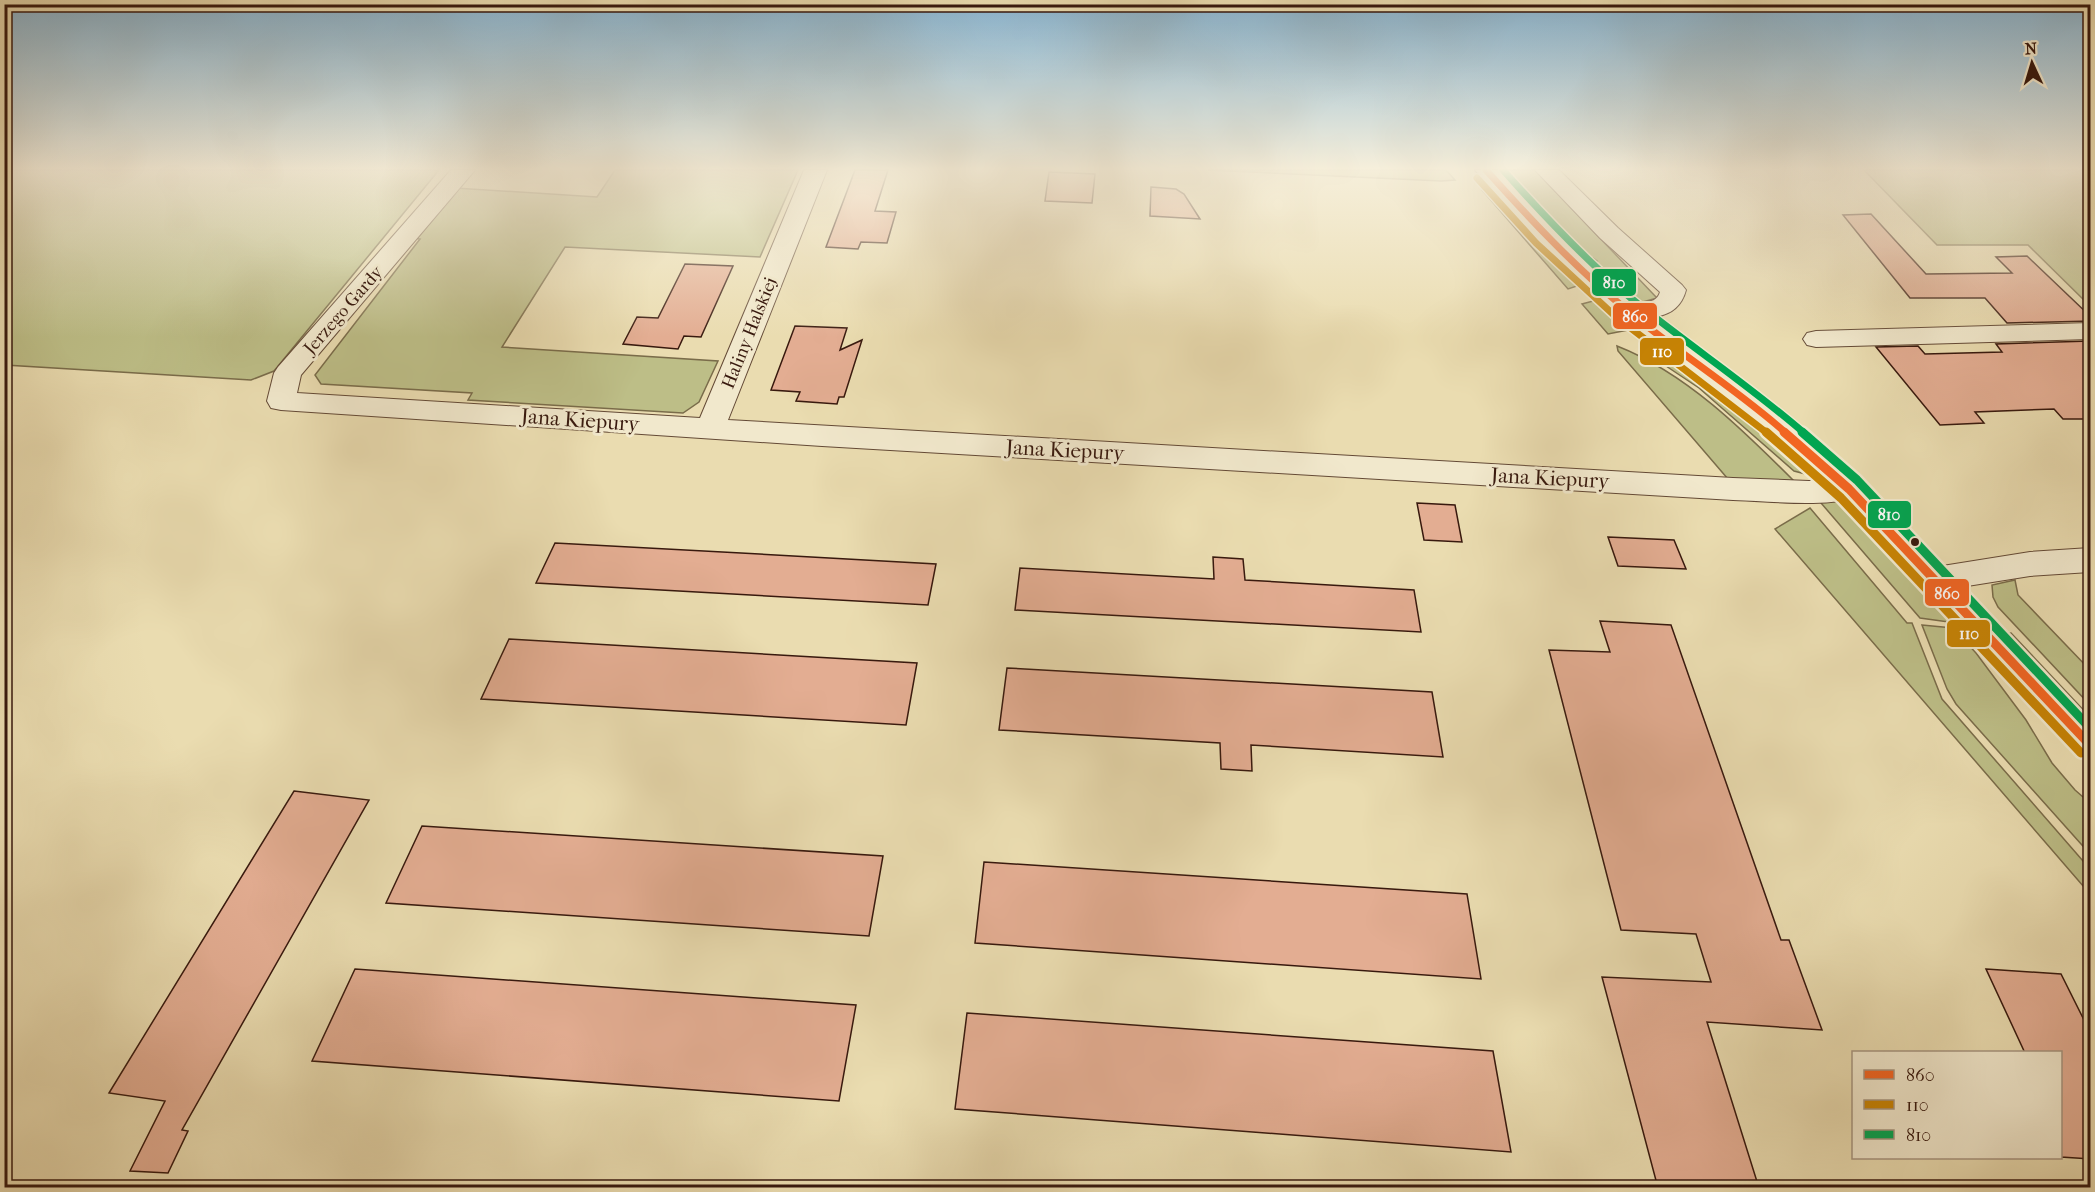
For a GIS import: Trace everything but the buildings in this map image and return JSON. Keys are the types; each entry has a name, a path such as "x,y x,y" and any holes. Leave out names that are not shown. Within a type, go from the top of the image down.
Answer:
{"street":[{"name":"Jerzego Gardy","path":"280,401 288,373 416,226"},
{"name":"Haliny Halskiej","path":"710,429 793,226"},
{"path":"1536,226 1623,307 1756,407 1849,489 2091,745"},
{"path":"1602,226 1673,291 1672,299 1667,305 1656,309 1623,307"},
{"path":"1816,339 2091,331"},
{"name":"Jana Kiepury","path":"280,401 710,429 1745,490 1809,492 1849,489"},
{"path":"1936,579 2030,564 2091,560"}],"green space":[{"path":"5,226 393,226 274,371 251,380 5,365"},
{"path":"423,226 774,226 760,257 565,247 502,347 718,361 699,402 683,413 468,400 472,393 321,384 315,375 420,239 412,238"},
{"path":"1513,226 1520,226 1547,257 1577,286 1568,289"},
{"path":"1552,226 1588,226 1657,298 1639,303 1592,263 1597,261 1593,258 1588,259"},
{"path":"1918,226 2090,226 2090,306 2028,245 1937,245"},
{"path":"1593,301 1628,330 1608,334 1582,304"},
{"path":"1649,344 1756,420 1817,477 1794,471 1699,388 1639,348 1641,346 1647,350 1649,348 1646,345"},
{"path":"1617,346 1667,371 1690,387 1734,423 1795,482 1728,479 1618,351"},
{"path":"1837,495 1956,623 1920,618 1815,496"},
{"path":"1810,508 1907,623 1912,623 1942,699 2090,869 2090,894 1775,529"},
{"path":"2015,580 2018,595 2090,670 2090,705 1998,607 1993,597 1992,585"},
{"path":"1922,625 1953,628 1976,653 2026,720 2052,763 2075,790 2090,803 2090,854 1956,704 1947,689"},
{"path":"2011,633 2090,717 2090,727 2004,634"}],"transit line":[{"name":"110","path":"1520,226 1615,316 1748,416 1841,498 2081,753"},
{"name":"860","path":"1536,226 1623,307 1756,407 1849,489 2090,745"},
{"name":"810","path":"1553,226 1631,298 1763,397 1857,480 2090,728"}]}
